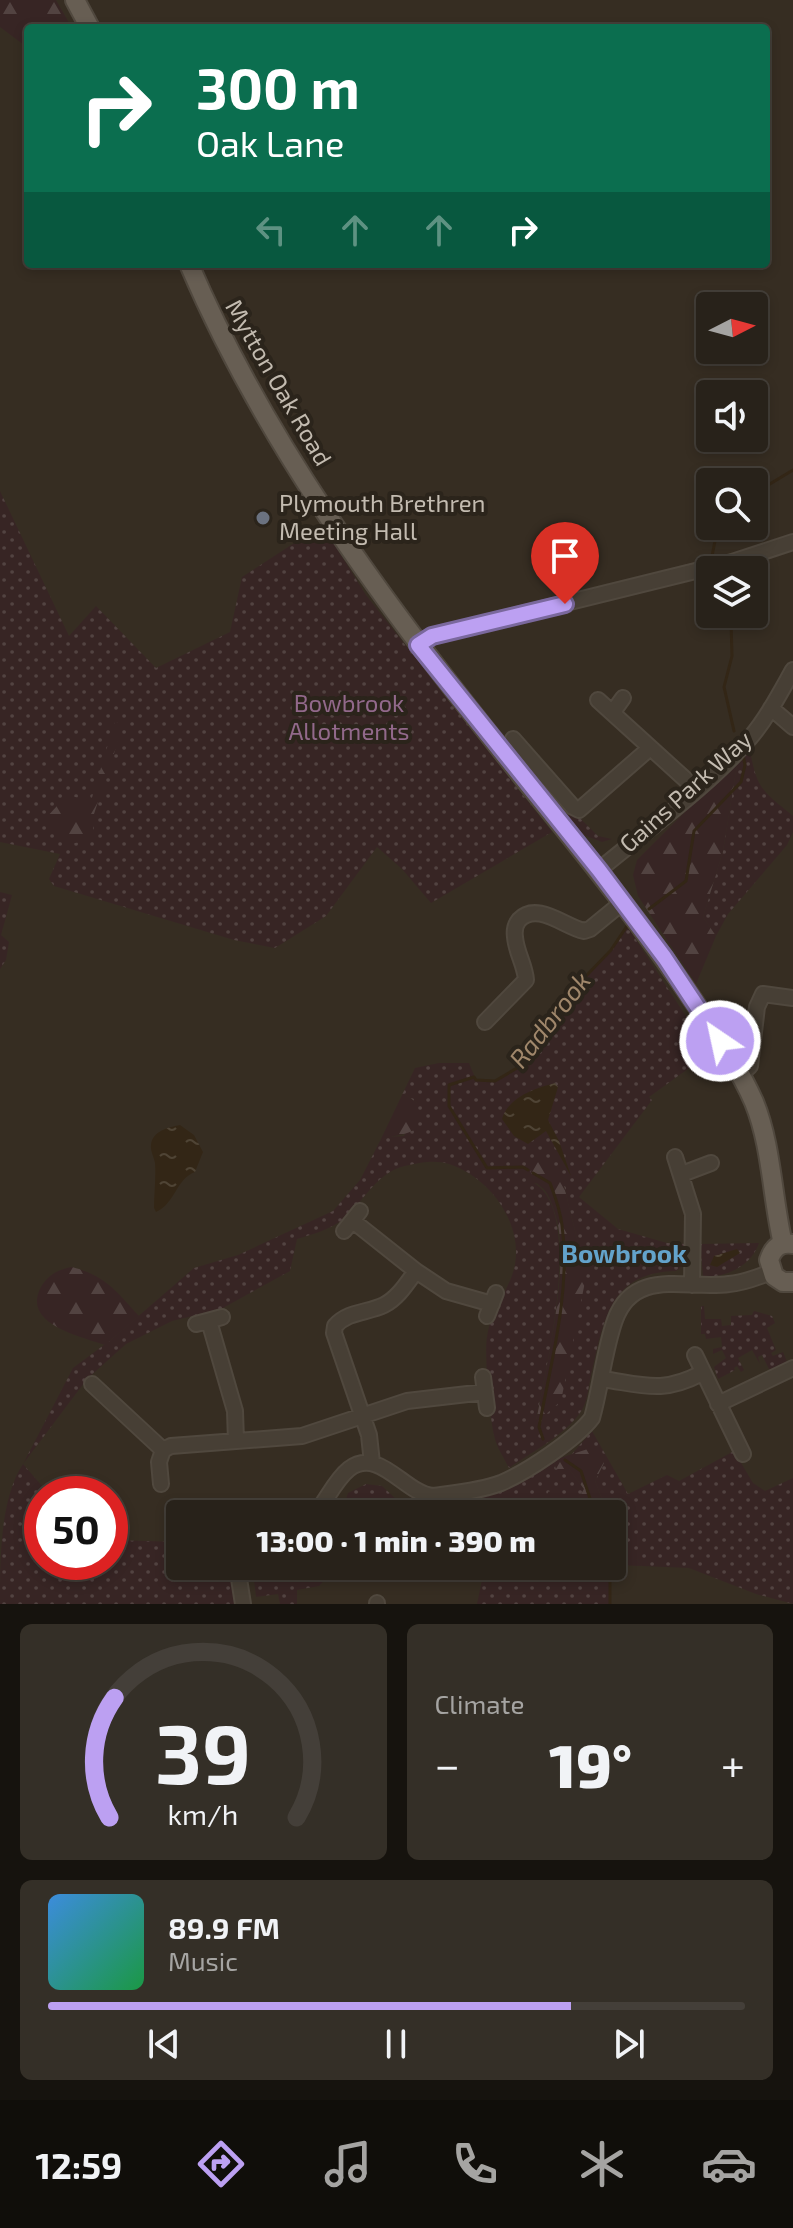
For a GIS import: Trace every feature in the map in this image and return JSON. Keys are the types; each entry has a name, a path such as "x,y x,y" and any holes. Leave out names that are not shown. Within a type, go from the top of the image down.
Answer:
{"main road":[{"path":"79,3 88,24"},
{"name":"Mytton Oak Road","path":"191,268 213,322 260,408 351,550 418,645 599,870 665,958 741,1074 758,1113 788,1244 771,1253 771,1272"},
{"path":"771,1272 783,1282 793,1282"}],"street":[{"path":"418,645 432,636 709,568 793,542"},
{"name":"Gains Park Way","path":"599,870 742,746 771,708 793,670"},
{"path":"613,712 623,698"},
{"path":"598,700 696,789"},
{"path":"771,708 793,727"},
{"path":"513,739 579,810 650,748"},
{"path":"485,1022 526,980 514,936 515,925 521,918 531,913 541,913 584,931 623,902"},
{"path":"741,1074 750,1066 757,1007 763,994 793,998"},
{"path":"675,1157 693,1214 692,1285"},
{"path":"682,1174 711,1163"},
{"path":"353,1221 446,1291 492,1304"},
{"path":"372,1463 369,1435 334,1333 335,1326 348,1316 392,1300 416,1271"},
{"path":"325,1500 352,1467 372,1463 390,1471 424,1495 448,1494 501,1482 582,1431 592,1418 615,1321 622,1306 645,1287 658,1284 729,1284 771,1272"},
{"path":"209,1320 235,1411 236,1441"},
{"path":"695,1355 743,1454"},
{"path":"718,1404 793,1368"},
{"path":"602,1379 663,1387 675,1386 702,1373"},
{"path":"92,1384 163,1450"},
{"path":"161,1484 159,1462 163,1450 171,1446 302,1436 407,1401 484,1384 487,1408"},
{"path":"239,1580 243,1604"}],"green space":[{"path":"0,0 56,0 70,24 24,24 24,45 0,27"},
{"name":"Bowbrook Allotments","path":"0,491 69,636 96,606 156,668 230,632 242,577 322,525 366,595 552,832 431,903 402,869 377,847 326,916 275,948 234,940 54,886 49,879 60,854 0,842"},
{"path":"115,721 123,726 94,814 93,833 84,841 66,845 63,835 46,818 67,795 91,801"},
{"path":"749,746 758,780 767,793 793,816 793,832 787,845 728,914 716,936 703,917 723,851 738,759"},
{"path":"738,759 723,851 703,917 716,936 696,984 638,896 633,875 637,860"},
{"path":"522,761 598,836 612,839 602,842 581,834"},
{"path":"0,892 12,895 1,935 9,942 6,960 0,969"},
{"path":"627,926 710,1053 649,1097 652,1100 579,1197 618,1229 667,1243 686,1244 684,1265 676,1271 653,1274 635,1281 621,1292 604,1322 584,1407 558,1435 509,1468 498,1448 491,1415 486,1345 492,1319 514,1269 514,1236 501,1205 490,1191 464,1170 438,1162 412,1164 392,1171 376,1183 342,1220 297,1239 290,1271 221,1309 172,1321 126,1344 87,1379 23,1464 73,1368 112,1339 194,1268 238,1255 333,1211 360,1180 380,1141 404,1136 417,1103 403,1093 415,1068 439,1063 469,1063 476,1080 495,1081 517,1068 561,1002 611,950","holes":["534,1183 564,1186 578,1243 588,1267 536,1421 553,1332 559,1258 557,1226 549,1200"]},
{"path":"403,1093 417,1103 418,1116 414,1130 380,1141"},
{"path":"543,1161 553,1168 564,1186 578,1243 588,1267 561,1401 536,1423 555,1317 560,1259 559,1234 551,1203 546,1192 529,1175 535,1163"},
{"path":"759,1243 750,1258 737,1269 720,1275 703,1276 700,1244"},
{"path":"72,1267 102,1280 139,1316 105,1345 56,1326 39,1310 37,1300 44,1283 54,1273"},
{"path":"701,1306 704,1306 705,1319 721,1319 722,1326 731,1325 731,1316 752,1315 754,1311 772,1316 775,1323 767,1328 776,1350 771,1353 773,1356 783,1352 788,1364 775,1370 769,1369 762,1355 758,1357 760,1364 752,1350 738,1358 744,1370 741,1372 737,1366 718,1379 714,1367 726,1358 722,1350 713,1354 713,1349 722,1347 721,1337 706,1339 705,1334 701,1334"},
{"path":"592,1431 628,1494 667,1475 679,1481 734,1451 753,1483 765,1491 793,1478 793,1604 756,1594 689,1568 642,1566 626,1547 626,1500 602,1500 595,1481 604,1463 572,1454"},
{"path":"594,1447 604,1463 595,1481 602,1500 578,1500 584,1489 569,1469 556,1469 554,1460"},
{"path":"554,1460 556,1469 569,1469 584,1489 578,1500 467,1500 507,1488"},
{"path":"23,1464 33,1476 24,1476 24,1580 128,1580 128,1541 166,1542 166,1580 231,1580 236,1604 0,1604 3,1530 10,1494"},
{"path":"366,1484 382,1486 397,1500 346,1500 348,1493"},
{"path":"549,1491 560,1500 543,1500"},
{"path":"626,1546 642,1566 626,1565"},
{"path":"254,1580 324,1580 319,1586 297,1590 297,1604 280,1604 278,1594 256,1597"},
{"path":"482,1580 610,1580 610,1604 477,1604"}],"water":[{"path":"555,1083 558,1087 548,1120 571,1176 546,1131 528,1144 514,1136 502,1119 516,1099"},
{"path":"180,1125 194,1135 203,1152 195,1172 156,1212 152,1140 162,1130"},
{"path":"737,1249 740,1253 717,1267 710,1265 714,1256"}],"waterway":[{"name":"Radbrook","path":"768,485 793,470"},
{"name":"Radbrook","path":"712,556 716,540"},
{"name":"Radbrook","path":"731,628 732,656 724,687 734,731"},
{"name":"Radbrook","path":"649,909 686,881 694,831 741,782 745,765 743,755"},
{"name":"Radbrook","path":"528,1170 523,1167 487,1168 449,1106 449,1085 474,1077 476,1080 495,1081 517,1068 561,1002 611,950 627,926"},
{"name":"Radbrook","path":"533,1173 550,1183 560,1214 564,1250 562,1301 539,1427 543,1439"},
{"name":"Radbrook","path":"565,1460 581,1471 590,1500"},
{"name":"Radbrook","path":"610,1580 610,1604"}],"place":[{"name":"Plymouth Brethren Meeting Hall","path":"263,518"}],"district":[{"name":"Bowbrook","path":"624,1254"}],"route":[{"path":"565,604 432,636 418,645 599,870 665,958 720,1041"}]}
